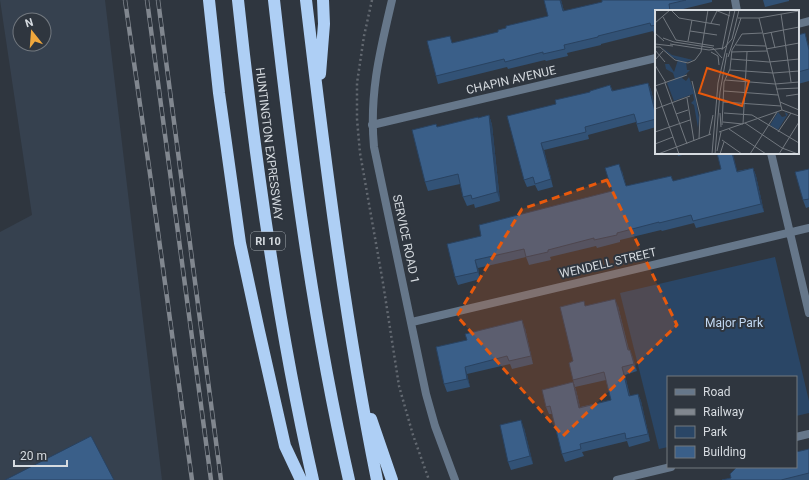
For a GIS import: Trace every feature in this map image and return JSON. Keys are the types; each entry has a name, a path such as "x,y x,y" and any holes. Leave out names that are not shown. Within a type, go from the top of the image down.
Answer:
{"highway":[{"path":"209,0 221,111 240,242 260,339 285,446 301,480"},
{"name":"HUNTINGTON EXPRESSWAY","path":"238,0 255,150 270,252 287,355 313,480"},
{"path":"274,0 288,128 307,262 332,401 350,480"},
{"path":"306,0 339,261 359,386 377,480"},
{"path":"318,103 324,24 323,0"},
{"path":"359,386 392,480"}],"street":[{"name":"SERVICE ROAD 1","path":"392,0 375,75 373,92 372,125 376,159 430,410 455,480"},
{"path":"735,0 737,10"},
{"path":"799,24 809,21"},
{"name":"CHAPIN AVENUE","path":"372,125 655,58"},
{"path":"771,154 809,313"},
{"name":"WENDELL STREET","path":"412,322 809,228"},
{"path":"797,437 809,434"},
{"path":"617,480 667,468"}],"highlighted area":[{"path":"607,180 677,325 563,436 457,316 522,209"}],"shaded area":[{"path":"0,0 105,0 162,480 0,480 0,232 32,215"}],"green space":[{"name":"Major Park","path":"775,257 809,401 809,413 797,416 797,376 667,376 667,447 659,449 620,293"}],"building":[{"path":"544,0 560,0 563,11 602,2 602,0 686,0 669,4 670,10 655,10 655,25 651,26 650,23 564,45 565,49 543,54 543,52 505,62 504,59 436,76 427,41 450,36 452,43 498,32 498,30 506,28 506,26 548,16"},
{"path":"805,33 809,50 809,69 799,72 799,35"},
{"path":"648,83 655,112 655,119 637,124 634,114 585,127 586,132 541,143 551,179 535,184 533,177 524,180 507,116 556,104 555,100 590,92 610,85 612,91"},
{"path":"489,115 497,192 472,199 471,195 463,197 458,174 425,182 412,130 436,124 437,127"},
{"path":"717,154 732,154 737,172 753,168 761,204 693,221 691,215 659,222 617,233 617,235 594,240 594,238 526,257 524,249 475,260 478,272 455,277 447,244 481,236 479,225 612,191 605,168 619,164 626,186 671,176 673,181 721,169"},
{"path":"809,169 809,199 803,200 795,172"},
{"path":"615,299 628,350 630,350 634,364 622,367 629,396 638,394 648,434 626,439 625,433 580,444 581,449 562,454 550,406 546,407 542,390 573,382 579,408 611,400 604,372 573,380 569,363 573,361 560,307 584,301 585,306"},
{"path":"522,320 531,356 509,361 507,356 465,367 467,379 444,384 436,347 467,340 465,334"},
{"path":"521,420 530,456 508,462 500,425"},
{"path":"91,436 114,480 5,480"},
{"path":"809,449 809,473 781,480 722,480 731,478 730,474 736,468 797,468 797,452"}],"railway":[{"path":"125,0 192,480"},
{"path":"147,0 211,480"},
{"path":"158,0 221,480"}]}
